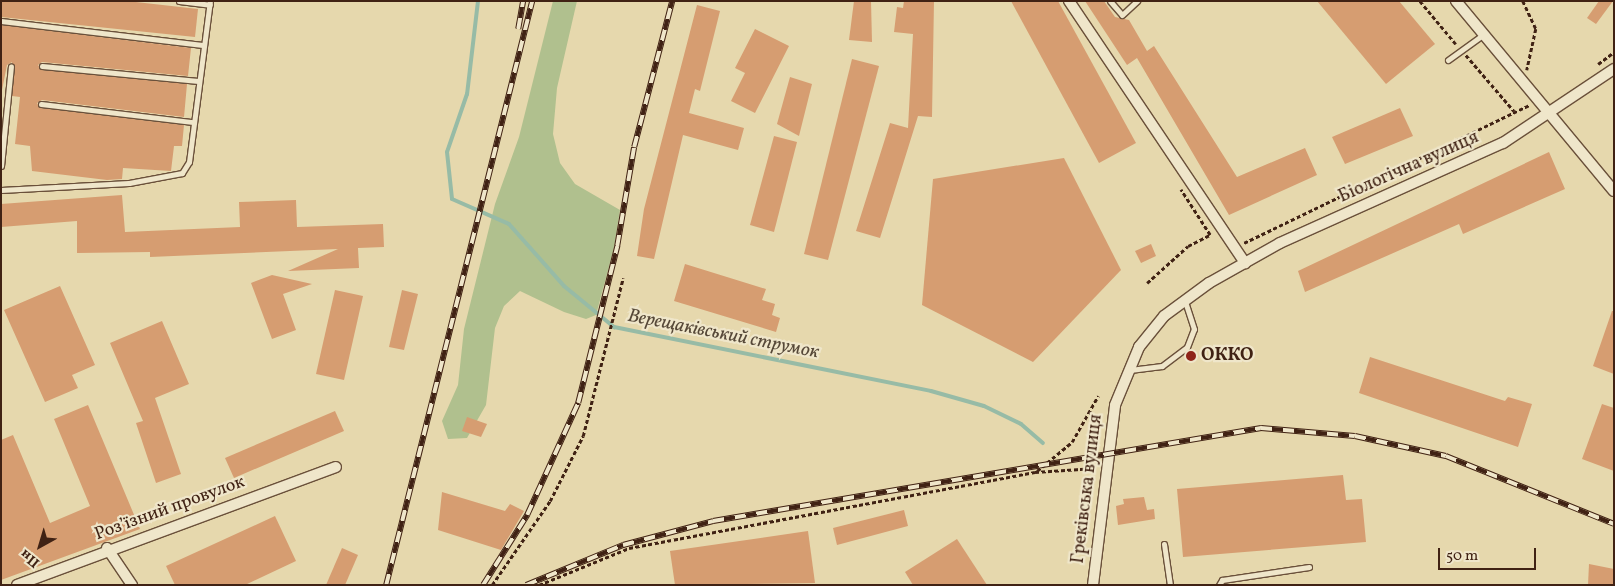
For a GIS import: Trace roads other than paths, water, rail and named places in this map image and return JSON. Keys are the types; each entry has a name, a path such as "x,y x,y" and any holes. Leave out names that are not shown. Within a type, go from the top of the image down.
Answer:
{"street":[{"path":"1069,1 1245,263"},
{"path":"1456,1 1614,191"},
{"name":"Біологічна вулиця","path":"1209,283 1245,263 1503,143 1549,115 1614,69"},
{"name":"Греківська вулиця","path":"1093,585 1104,467 1116,405 1130,370 1150,331 1209,283"},
{"name":"Роз’їзний провулок","path":"16,585 108,548 336,467"},
{"path":"108,548 132,585"}],"lane":[{"path":"1,190 171,178 189,162 198,81 210,3 179,1"},
{"path":"1110,1 1122,15 1137,1"},
{"path":"1,20 203,45"},
{"path":"1448,60 1484,34"},
{"path":"1,166 11,66"},
{"path":"42,66 198,81"},
{"path":"41,104 193,122"},
{"path":"1130,370 1162,366 1187,347 1194,329 1185,301"},
{"path":"1164,544 1170,585"},
{"path":"1219,585 1222,580 1309,567"}],"waterway":[{"name":"Верещаківський струмок","path":"478,1 467,94 447,152 452,199 509,224 564,286 614,327 931,391 984,406 1021,424 1043,443"}],"railway":[{"path":"518,29 523,1"},
{"path":"386,585 532,1"},
{"path":"483,585 527,515 578,403 617,246 634,147 672,1"},
{"path":"526,585 623,545 713,521 1261,428 1355,436 1446,456 1614,524"}],"place":[{"name":"ОККО","path":"1191,356"}]}
